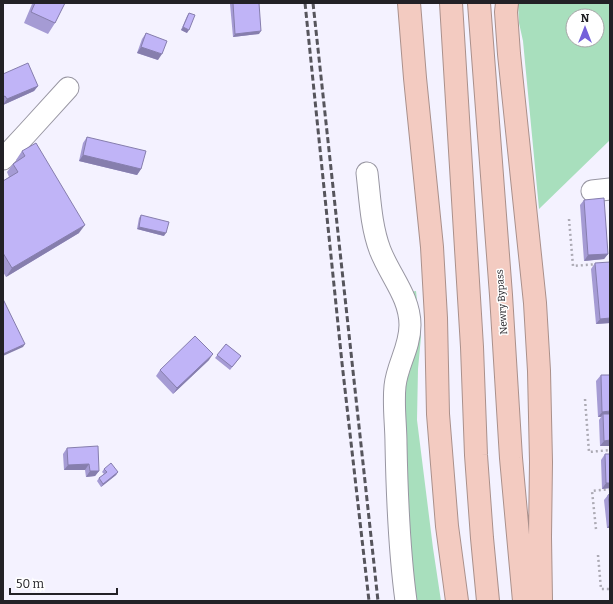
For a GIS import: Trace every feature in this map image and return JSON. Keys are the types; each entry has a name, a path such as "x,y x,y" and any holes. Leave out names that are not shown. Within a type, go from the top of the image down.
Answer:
{"highway":[{"path":"409,3 417,102 432,247 436,318 438,414 445,504 457,601"},
{"path":"507,3 506,12 509,54 535,303 539,372 541,462 541,601"},
{"path":"451,5 472,346 476,456 488,601"},
{"name":"Newry Bypass","path":"480,5 511,458 524,601"}],"lane":[{"path":"3,158 68,88"},
{"path":"367,173 374,230 380,251 401,290 409,311 410,325 408,344 398,370 395,388 396,469 401,551 406,601"}],"path":[{"path":"569,220 573,266 603,263"},
{"path":"585,399 589,452 610,450"},
{"path":"596,529 592,491 610,490"},
{"path":"598,555 601,589 610,589"}],"green space":[{"path":"518,3 610,3 610,140 539,209 523,41 519,23"},
{"path":"416,291 421,337 418,369 417,420 441,601 411,601 401,398 413,361 409,292"}],"building":[{"path":"35,3 65,3 55,23 31,12"},
{"path":"233,3 259,3 261,31 235,34"},
{"path":"189,13 195,15 189,30 183,27"},
{"path":"146,33 167,41 162,54 141,47"},
{"path":"28,63 38,86 7,99 5,96 3,97 3,74"},
{"path":"87,137 146,151 141,169 83,155"},
{"path":"36,143 85,225 12,268 3,253 3,181 18,172 13,164 25,156 22,151"},
{"path":"604,198 608,254 588,255 584,200"},
{"path":"141,215 169,222 166,233 139,227"},
{"path":"610,262 610,318 600,319 595,263"},
{"path":"3,299 25,344 3,354"},
{"path":"195,336 213,354 177,388 160,370"},
{"path":"226,344 241,356 232,367 217,355"},
{"path":"601,375 610,375 610,411 602,412"},
{"path":"603,414 610,414 610,440 604,441"},
{"path":"98,446 99,471 90,471 89,464 68,465 67,448"},
{"path":"605,454 610,454 610,483 606,483"},
{"path":"111,463 118,472 103,484 99,478 107,472 104,469"},
{"path":"610,494 610,514 608,495"}],"railway":[{"path":"305,3 342,363 369,601"},
{"path":"313,3 378,601"}]}
